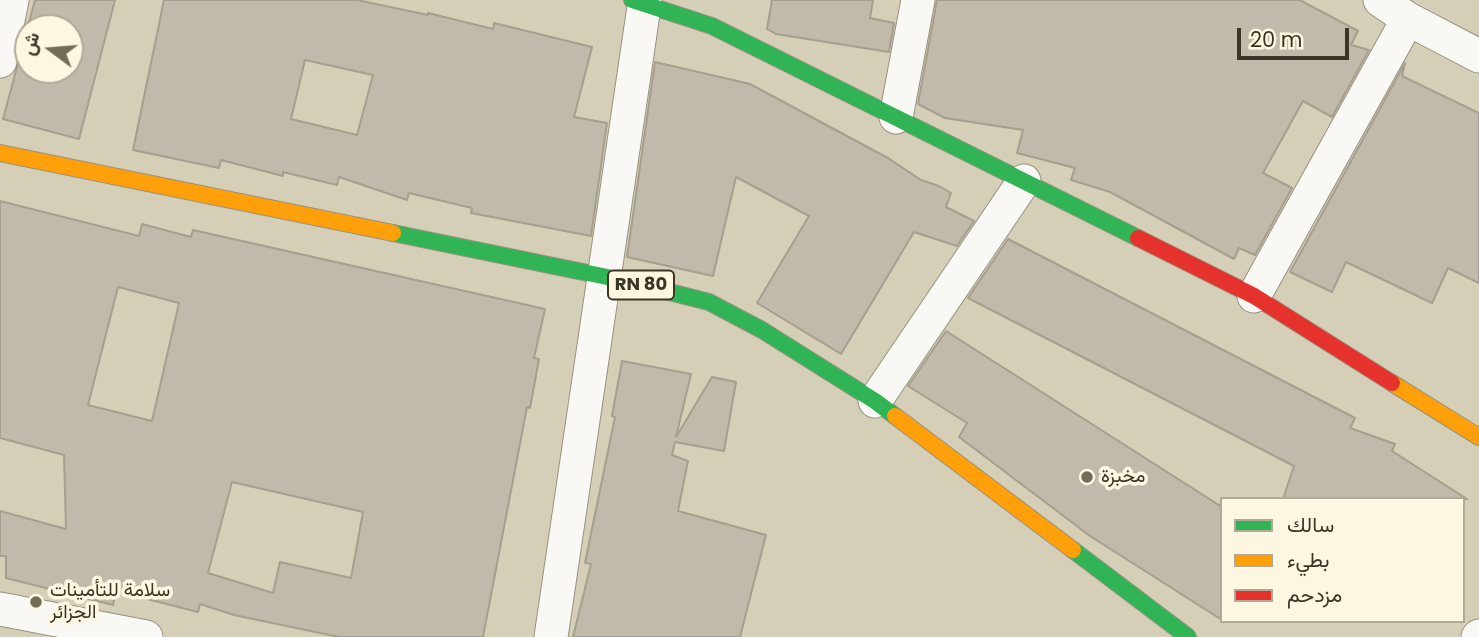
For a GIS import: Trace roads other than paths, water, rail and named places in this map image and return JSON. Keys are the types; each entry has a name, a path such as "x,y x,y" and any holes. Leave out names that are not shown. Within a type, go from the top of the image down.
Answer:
{"main road":[{"path":"641,1 712,26 1254,296 1479,437"},
{"name":"RN 80","path":"0,153 603,276 709,303 762,330 875,401 1188,637"}],"street":[{"path":"0,61 12,0"},
{"path":"896,117 918,0"},
{"path":"1380,0 1408,19 1479,56"},
{"path":"551,637 641,1"},
{"path":"1254,296 1408,19"},
{"path":"875,401 1024,181"},
{"path":"0,609 146,637"}],"place":[{"name":"مخبزة","path":"1087,477"},
{"name":"سلامة للتأمينات الجزائر","path":"36,602"}]}
